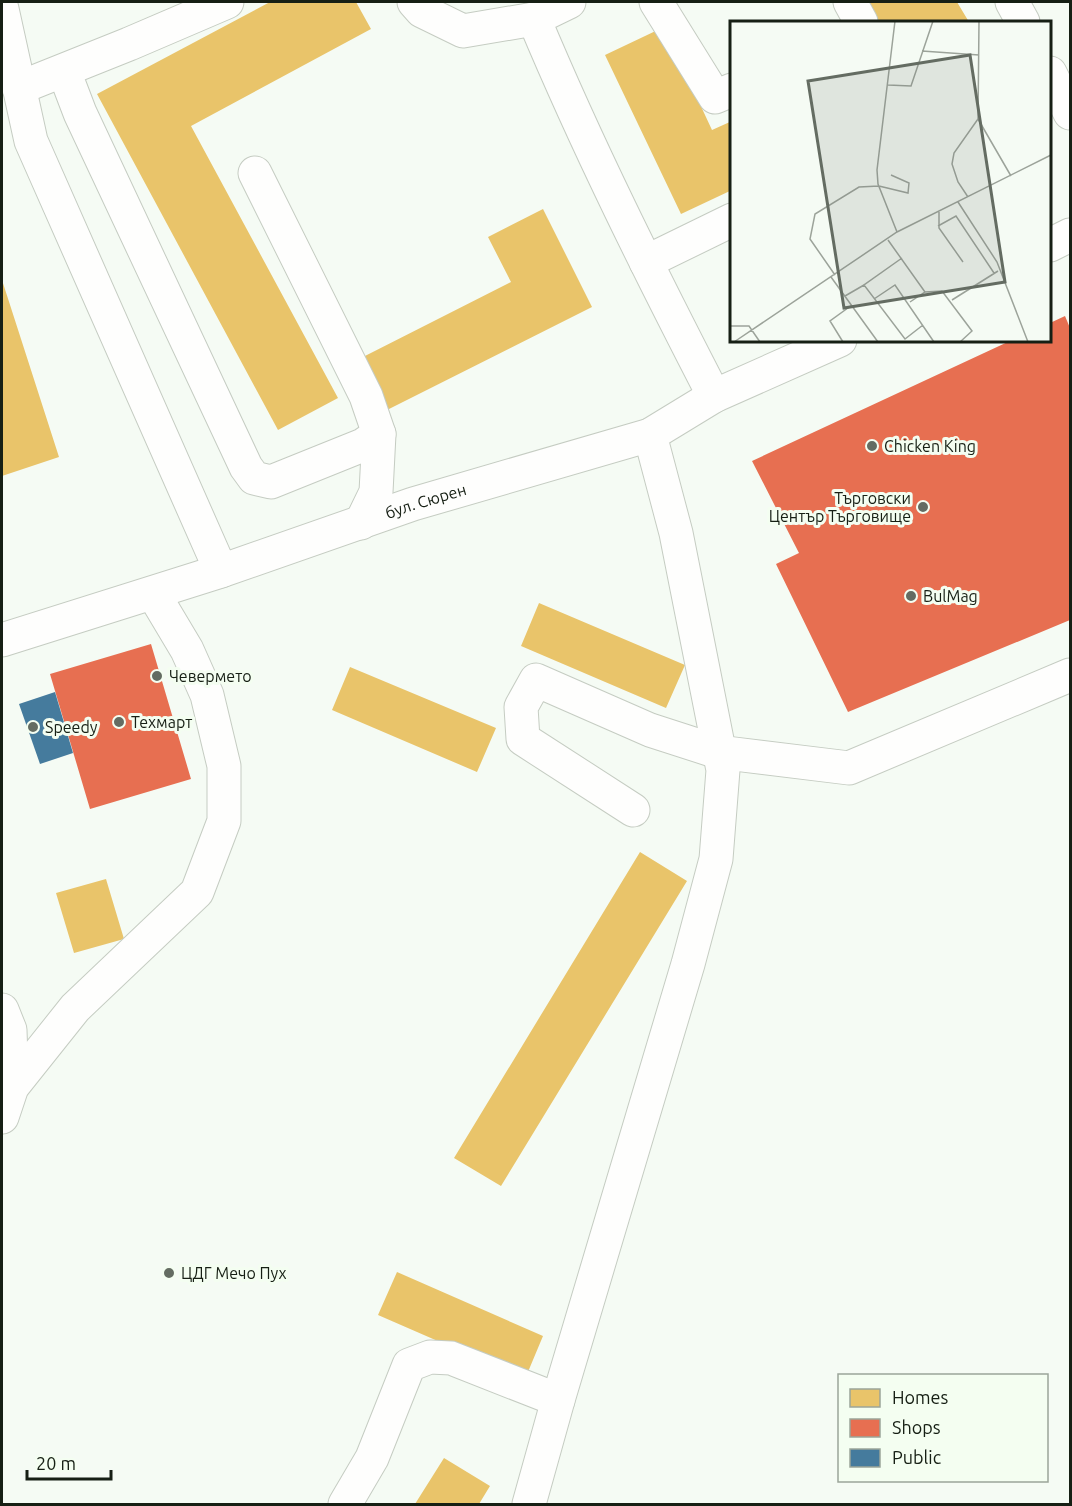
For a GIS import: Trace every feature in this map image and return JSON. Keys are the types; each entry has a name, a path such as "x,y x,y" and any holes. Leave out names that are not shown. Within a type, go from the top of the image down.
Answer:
{"street":[{"path":"19,88 227,2"},
{"path":"414,2 422,11 463,31 534,19 569,2"},
{"path":"656,2 715,97 730,91"},
{"path":"850,2 860,21"},
{"path":"2,9 32,141 222,571"},
{"path":"534,19 567,99 714,396"},
{"path":"63,71 80,113 230,435 254,478 271,482 363,445 379,434"},
{"path":"1051,75 1071,113"},
{"path":"255,173 366,396 379,434 376,492 361,523"},
{"path":"646,262 730,221"},
{"path":"1051,245 1071,235"},
{"name":"бул. Сюрен","path":"2,640 222,571 413,504 650,435 714,396 836,342"},
{"path":"529,1504 688,964 716,859 723,770 676,533 650,435"},
{"path":"7,1102 75,1008 197,892 224,821 224,766 207,695 188,650 153,593"},
{"path":"633,810 523,740 521,707 536,680 650,730 718,752 849,768 1071,675"},
{"path":"7,1102 4,1025 75,1008"},
{"path":"345,1504 372,1458 409,1365 430,1357 451,1358 558,1400"}],"building: Homes":[{"path":"270,2 356,2 371,29 191,126 338,398 278,430 97,94"},
{"path":"862,2 957,2 968,21 873,21"},
{"path":"664,27 712,130 730,122 730,191 681,214 605,55"},
{"path":"543,209 592,307 387,410 361,358 511,282 488,237"},
{"path":"2,280 59,457 2,476"},
{"path":"539,603 685,665 666,708 521,646"},
{"path":"350,667 496,728 477,772 332,710"},
{"path":"640,852 687,881 501,1186 454,1158"},
{"path":"106,879 124,939 74,953 56,893"},
{"path":"397,1272 543,1336 525,1379 378,1315"},
{"path":"444,1458 490,1486 479,1504 415,1504"}],"building: Shops":[{"name":"Търговски Център Търговище","path":"1065,316 1070,328 1070,620 848,712 776,564 799,553 752,461 1008,342 1051,342 1051,323"},
{"name":"Техмарт","path":"151,644 191,779 90,809 50,674"}],"building: Public":[{"path":"55,692 73,753 40,764 19,704"}],"place":[{"name":"Chicken King","path":"872,446"},
{"name":"Търговски Център Търговище","path":"923,507"},
{"name":"BulMag","path":"911,596"},
{"name":"Чевермето","path":"157,676"},
{"name":"Техмарт","path":"119,722"},
{"name":"Speedy","path":"33,727"},
{"name":"ЦДГ Мечо Пух","path":"169,1273"}]}
